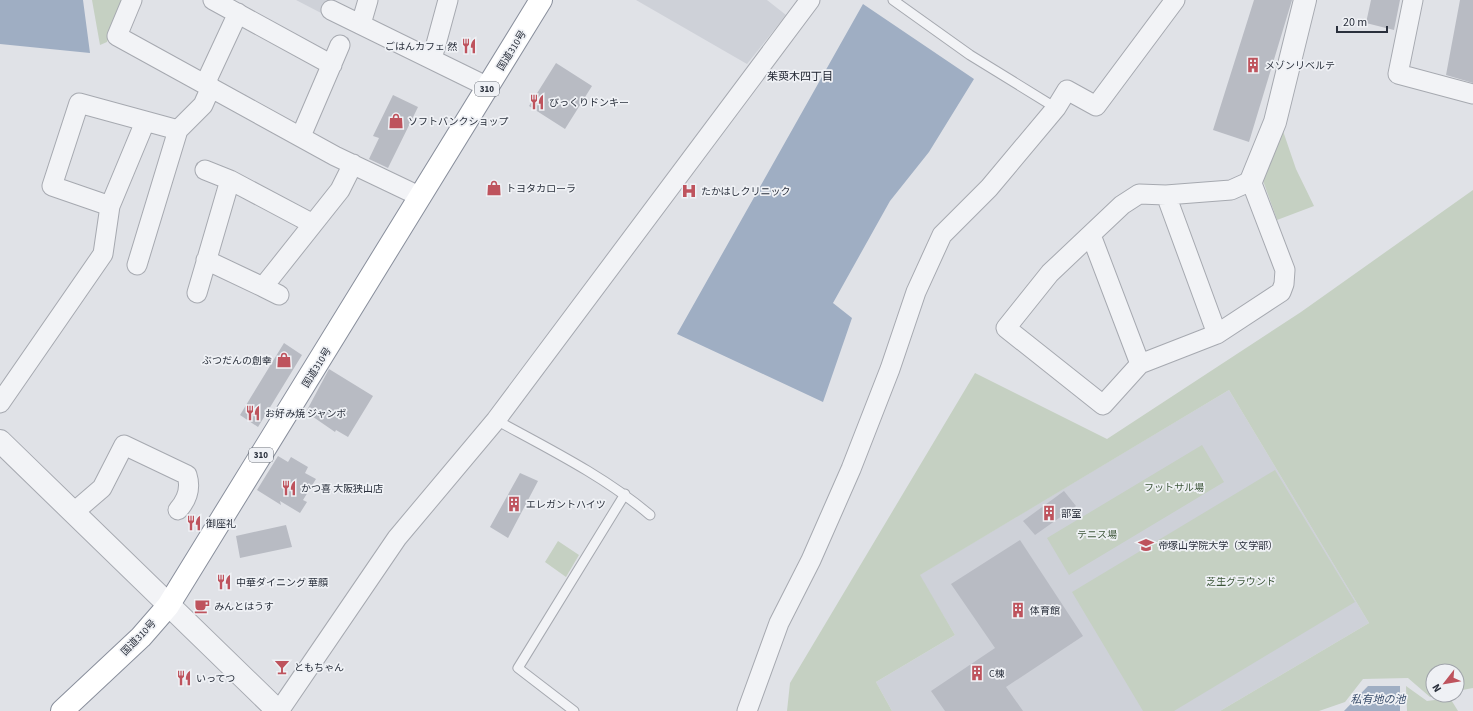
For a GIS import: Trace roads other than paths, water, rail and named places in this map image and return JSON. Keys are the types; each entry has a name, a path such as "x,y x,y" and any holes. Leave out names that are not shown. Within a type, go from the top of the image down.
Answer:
{"highway":[{"name":"国道310号","path":"62,711 141,637 168,606 422,197 541,0"}],"street":[{"path":"132,0 117,36 335,156 422,197"},
{"path":"213,0 332,64"},
{"path":"361,24 368,0"},
{"path":"432,59 448,0"},
{"path":"0,441 168,606 278,711 397,538 496,420 810,0"},
{"path":"747,711 779,623 811,560 852,469 890,369 916,292 942,235 989,188 1056,108 1067,90 1096,106 1175,0"},
{"path":"1251,181 1231,190 1166,195 1139,194 1122,205 1050,273 1006,328 1103,405 1140,364 1217,334 1281,292 1284,284 1285,270 1251,181 1275,122 1305,0"},
{"path":"1413,0 1398,74 1473,94"},
{"path":"331,10 488,87"},
{"path":"137,264 178,130 203,105 208,85 238,13"},
{"path":"301,136 340,45"},
{"path":"110,206 52,186 79,103 178,130"},
{"path":"0,403 103,254 110,206 145,122"},
{"path":"206,260 271,291 313,224 340,190 353,164"},
{"path":"205,170 230,180 313,224"},
{"path":"197,293 230,180"},
{"path":"1166,195 1217,334"},
{"path":"1091,235 1140,364"},
{"path":"74,513 102,488 124,445 187,475 190,484 185,503 178,510"}],"lane":[{"path":"893,0 970,55 1056,108"},
{"path":"496,420 574,463 625,494 650,515"},
{"path":"574,711 518,668 625,494"}],"water":[{"path":"0,0 83,0 90,53 0,44"},
{"path":"863,4 974,79 929,152 890,201 833,303 852,318 823,402 677,334"},
{"name":"私有地の池","path":"1368,686 1400,686 1400,711 1344,711"}],"place":[{"name":"ごはんカフェ 然","path":"469,46"},
{"name":"メゾンリベルテ","path":"1253,65"},
{"name":"びっくりドンキー","path":"537,102"},
{"name":"ソフトバンクショップ","path":"396,121"},
{"name":"トヨタカローラ","path":"494,188"},
{"name":"たかはしクリニック","path":"689,191"},
{"name":"ぶつだんの創幸","path":"284,360"},
{"name":"お好み焼 ジャンボ","path":"253,413"},
{"name":"かつ喜 大阪狭山店","path":"289,488"},
{"name":"エレガントハイツ","path":"514,504"},
{"name":"部室","path":"1049,513"},
{"name":"御座礼","path":"194,523"},
{"name":"帝塚山学院大学（文学部）","path":"1146,545"},
{"name":"中華ダイニング 華顔","path":"224,582"},
{"name":"みんとはうす","path":"202,606"},
{"name":"体育館","path":"1018,610"},
{"name":"ともちゃん","path":"282,667"},
{"name":"C棟","path":"977,673"},
{"name":"いってつ","path":"184,678"}],"district":[{"name":"茱萸木四丁目","path":"800,76"}],"park label":[{"name":"フットサル場","path":"1174,487"},
{"name":"テニス場","path":"1097,534"},
{"name":"芝生グラウンド","path":"1241,581"}]}
